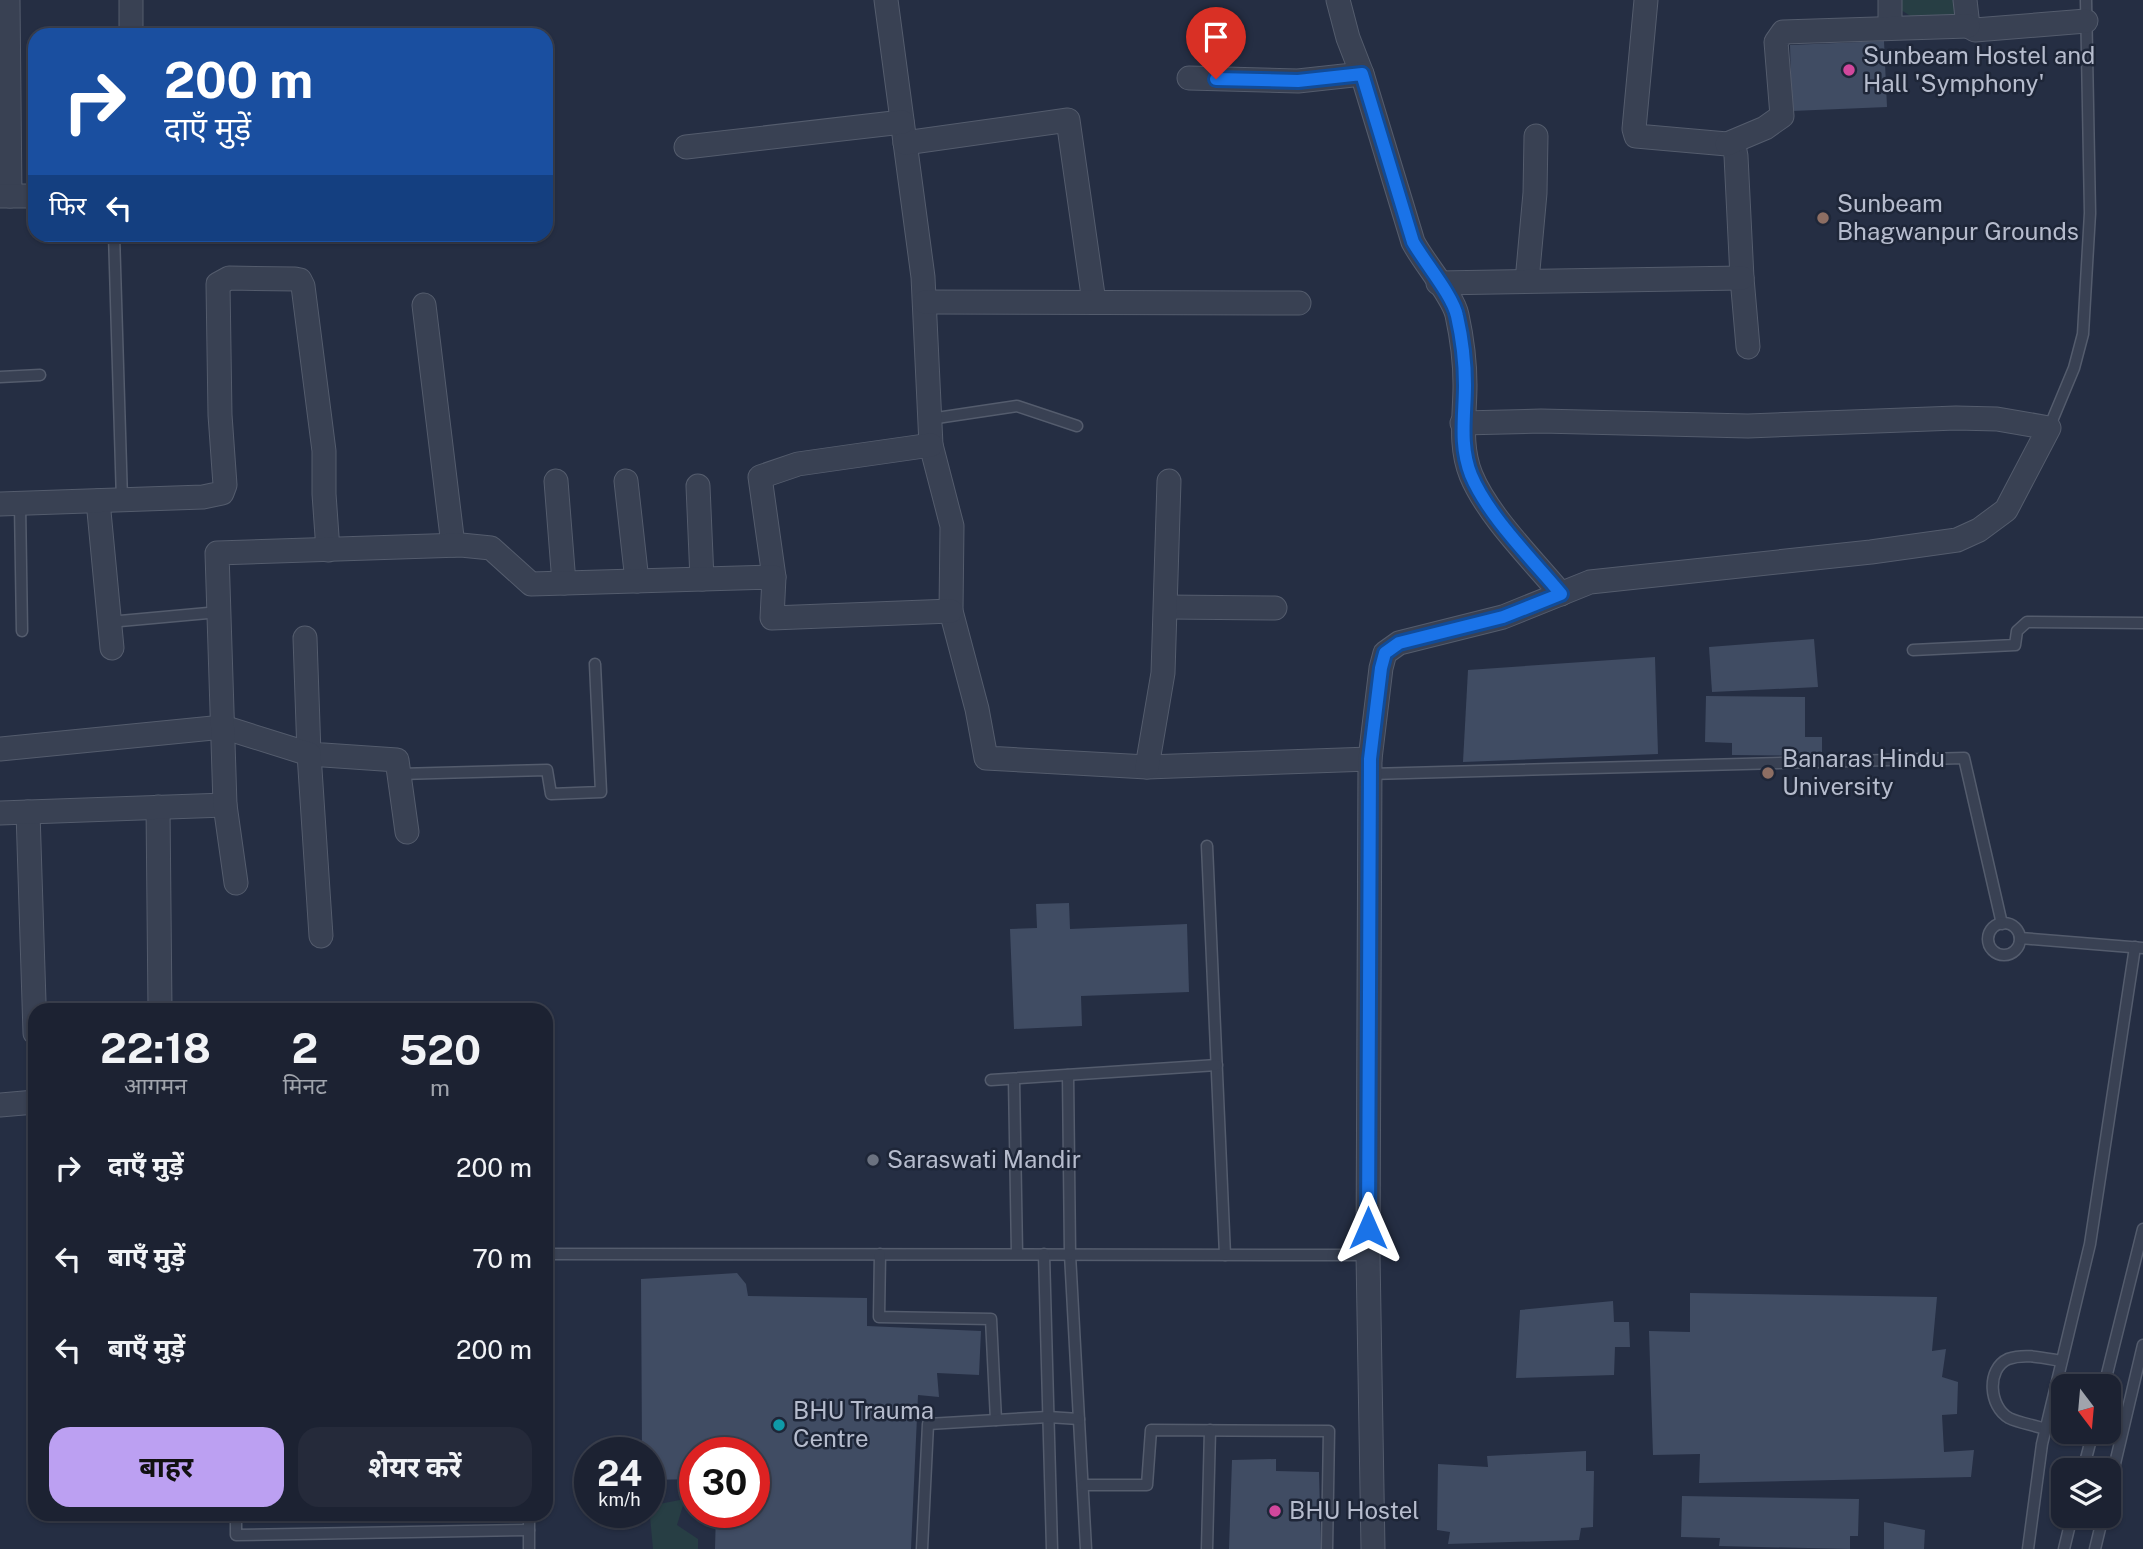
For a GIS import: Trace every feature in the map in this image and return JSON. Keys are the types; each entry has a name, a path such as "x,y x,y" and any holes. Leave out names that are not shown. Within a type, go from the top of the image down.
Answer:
{"street":[{"path":"8,0 5,196 28,196"},
{"path":"8,99 25,0"},
{"path":"131,0 131,28"},
{"path":"886,0 923,277 932,445 952,526 951,611 977,709 986,758 1147,767 1370,766"},
{"path":"1338,0 1413,242 1457,312 1464,353 1462,423 1471,474 1487,504 1561,594"},
{"path":"1646,0 1634,129 1636,135 1734,146 1748,346"},
{"path":"1889,28 1890,0"},
{"path":"1965,0 1968,26"},
{"path":"1727,144 1765,128 1782,116 1776,42 1783,32 1968,26 1975,30 2086,10"},
{"path":"1189,78 1298,81 1362,74"},
{"path":"686,146 1068,120 1094,302"},
{"path":"1527,281 1535,193 1536,136"},
{"path":"10,504 203,497 222,493 225,485 220,415 218,284 229,278 295,279 300,280 303,286 324,451 328,550"},
{"path":"1438,283 1742,278"},
{"path":"925,302 1299,303"},
{"path":"424,305 453,545"},
{"path":"1373,1549 1368,1255 1370,766 1385,653 1399,643 1503,617 1590,582 1957,540 1979,530 2006,510 2049,428 1997,419 1956,418 1748,426 1541,421 1462,423"},
{"path":"932,445 798,464 760,477 774,577 772,618 951,611"},
{"path":"556,481 564,583"},
{"path":"626,481 637,581"},
{"path":"1147,767 1163,673 1169,481"},
{"path":"698,486 702,579"},
{"path":"98,501 111,648"},
{"path":"236,883 225,805 217,553 453,545 491,548 531,584 774,577"},
{"path":"1166,607 1275,608"},
{"path":"305,638 309,754 321,936"},
{"path":"0,749 223,727 309,754 397,760 407,832"},
{"path":"0,813 225,805"},
{"path":"158,807 160,1003"},
{"path":"27,812 34,1003"},
{"path":"0,1105 28,1103"}],"lane":[{"path":"2049,428 2074,368 2083,334 2090,213 2086,10"},
{"path":"114,242 122,500"},
{"path":"0,377 40,375"},
{"path":"930,419 1017,406 1077,426"},
{"path":"10,504 22,631"},
{"path":"109,622 219,612"},
{"path":"1913,650 2015,645 2017,631 2027,622 2143,623"},
{"path":"399,774 547,770 551,794 601,792 594,664"},
{"path":"1370,766 1964,758 2002,924"},
{"path":"1207,846 1225,1255"},
{"path":"2002,924 2012,926 2020,938 2017,949 2008,955 2002,956 1989,947 1988,937 1993,928 2002,924"},
{"path":"2020,938 2139,948 2090,1244 2045,1429 2028,1549"},
{"path":"991,1080 1217,1065"},
{"path":"1069,1075 1070,1254 1086,1549"},
{"path":"1014,1079 1017,1254"},
{"path":"2107,1374 2143,1229"},
{"path":"553,1254 1368,1255"},
{"path":"880,1254 879,1317 991,1320 996,1420"},
{"path":"1044,1254 1052,1549"},
{"path":"2116,1458 2143,1345"},
{"path":"2045,1429 2008,1417 1997,1406 1992,1389 1996,1368 2005,1360 2021,1356 2061,1361"},
{"path":"922,1549 928,1424 1079,1419"},
{"path":"1083,1485 1147,1485 1151,1430 1329,1431 1327,1549"},
{"path":"1207,1549 1210,1430"},
{"path":"236,1521 236,1535 529,1530"},
{"path":"529,1521 529,1549"},
{"path":"2064,1549 2069,1528"},
{"path":"2095,1549 2099,1528"}],"green space":[{"path":"1901,0 1963,0 1963,16 1912,17 1901,10"},
{"path":"679,1500 677,1525 698,1539 698,1549 653,1549 651,1528 665,1528 665,1503"}],"building":[{"path":"1884,41 1887,107 1792,111 1790,45"},
{"path":"1814,639 1818,687 1712,692 1709,647"},
{"path":"1655,657 1658,754 1463,762 1468,670"},
{"path":"1706,696 1805,697 1805,737 1822,737 1822,756 1732,755 1732,743 1705,742"},
{"path":"1069,903 1070,929 1187,924 1189,992 1081,996 1082,1026 1014,1029 1010,929 1037,928 1036,904"},
{"name":"BHU Trauma Centre","path":"737,1273 746,1284 748,1296 867,1298 867,1326 981,1331 979,1375 937,1373 939,1397 918,1395 911,1549 715,1549 716,1528 770,1528 770,1437 679,1437 679,1479 665,1480 665,1437 642,1437 641,1279"},
{"path":"1690,1293 1937,1297 1932,1351 1946,1349 1942,1377 1958,1382 1957,1414 1942,1415 1944,1452 1974,1450 1971,1477 1699,1483 1700,1454 1653,1455 1649,1331 1690,1332"},
{"path":"1613,1301 1614,1322 1629,1322 1630,1347 1615,1347 1614,1375 1516,1378 1520,1310"},
{"path":"1586,1451 1586,1471 1594,1471 1593,1527 1581,1528 1579,1540 1448,1544 1450,1532 1437,1530 1438,1464 1488,1467 1487,1456"},
{"name":"BHU Hostel","path":"1276,1459 1276,1471 1319,1472 1321,1549 1229,1549 1232,1460"},
{"path":"1682,1496 1859,1499 1858,1536 1850,1536 1850,1549 1719,1546 1720,1538 1681,1537"},
{"path":"1884,1522 1925,1530 1924,1549 1884,1549"}],"place":[{"name":"Sunbeam Hostel and Hall 'Symphony'","path":"1849,70"},
{"name":"Sunbeam Bhagwanpur Grounds","path":"1823,218"},
{"name":"Banaras Hindu University","path":"1768,773"},
{"name":"Saraswati Mandir","path":"873,1160"},
{"name":"BHU Trauma Centre","path":"779,1425"},
{"name":"BHU Hostel","path":"1275,1511"}],"route":[{"path":"1216,79 1298,81 1362,74 1413,242 1457,312 1464,353 1462,423 1471,474 1487,504 1561,594 1503,617 1399,643 1385,653 1370,759 1368,1228"}]}
